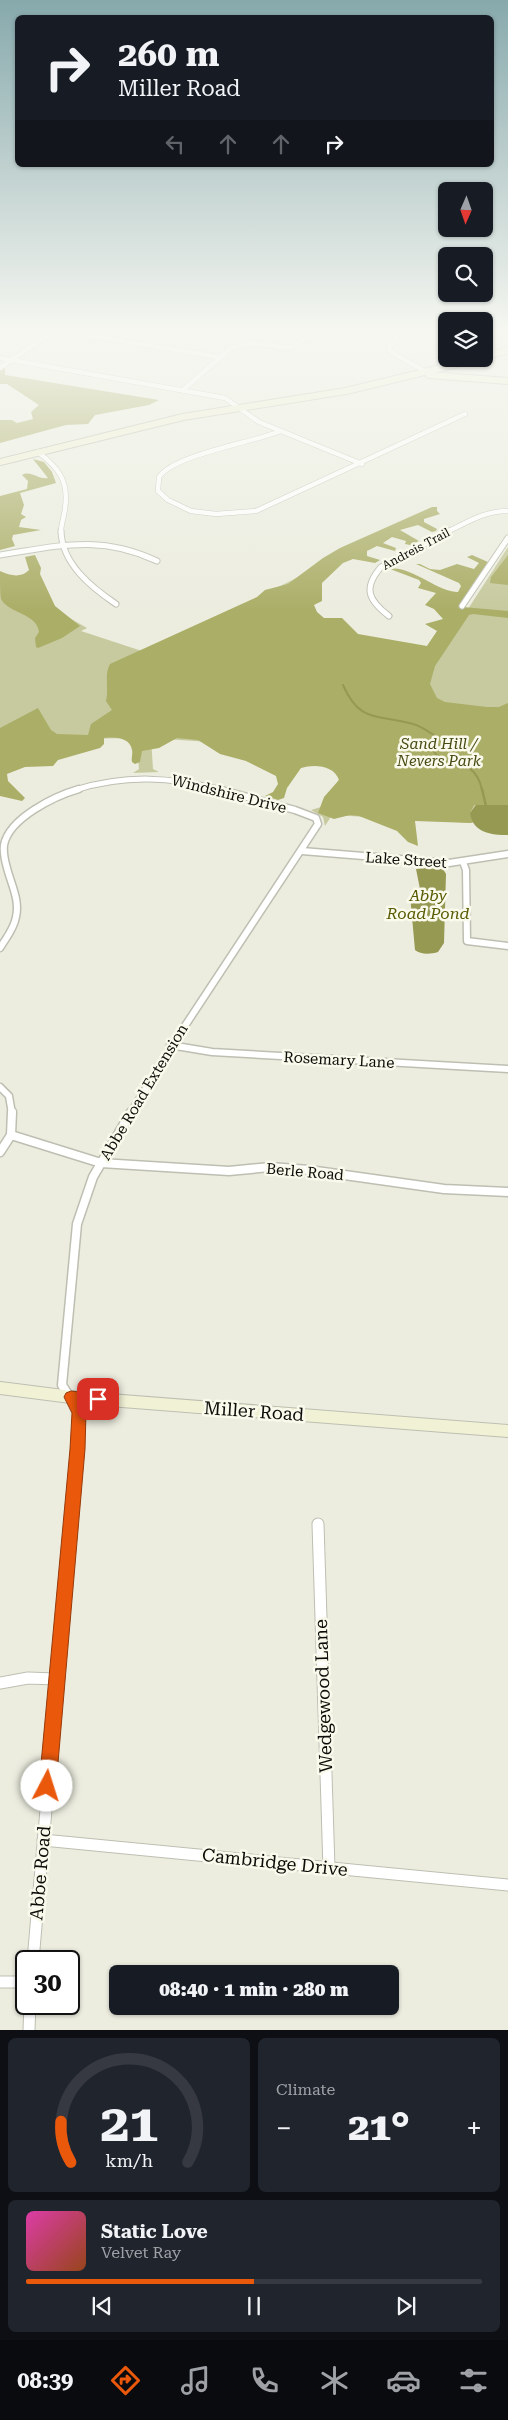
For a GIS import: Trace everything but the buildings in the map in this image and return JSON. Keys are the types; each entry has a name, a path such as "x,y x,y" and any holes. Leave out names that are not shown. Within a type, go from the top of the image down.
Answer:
{"main road":[{"path":"0,462 163,422"},
{"name":"Miller Road","path":"0,1388 71,1397 508,1431"}],"street":[{"path":"260,422 362,464"},
{"path":"282,431 256,441 174,464 162,473 156,483 158,491 176,506 191,511 235,514 271,506 450,422"},
{"path":"38,452 59,470 66,494 61,528 65,546 81,577 92,588 116,604"},
{"name":"Andreis Trail","path":"389,616 378,608 369,594 368,584 381,567 482,514 492,511 508,511"},
{"path":"462,606 508,538"},
{"path":"0,555 87,543 124,546 157,561"},
{"name":"Windshire Drive","path":"0,948 16,921 14,898 1,857 4,846 14,827 36,808 84,786 122,778 162,777 184,780 316,818"},
{"name":"Abbe Road Extension","path":"71,1397 62,1386 77,1224 81,1204 101,1163 170,1045 302,851 318,824 316,818"},
{"name":"Lake Street","path":"302,851 449,863 463,862 479,856 508,854"},
{"path":"463,862 466,870 467,941 508,946"},
{"name":"Rosemary Lane","path":"170,1045 212,1052 508,1069"},
{"path":"0,1087 9,1096 13,1120 11,1135 0,1152"},
{"name":"Berle Road","path":"11,1135 101,1163 229,1171 270,1167 309,1170 426,1187 508,1192"},
{"name":"Abbe Road","path":"34,1950 56,1679 78,1449 79,1412 71,1397"},
{"name":"Wedgewood Lane","path":"318,1524 329,1868"},
{"path":"0,1683 28,1678 56,1679"},
{"name":"Cambridge Drive","path":"43,1840 508,1885"},
{"path":"0,1982 15,1982"},
{"path":"29,2030 30,2015"}],"green space":[{"path":"0,422 90,422 88,424 66,425 0,443"},
{"path":"33,459 44,462 52,472 56,483 20,493 24,505 21,514 26,517 21,520 19,527 41,530 13,535 12,539 15,546 0,550 0,496 27,489 28,481 22,475 28,474 48,478"},
{"name":"Sand Hill / Nevers Park","path":"432,507 437,507 437,511 440,514 424,519 424,522 437,529 436,531 432,532 418,525 400,530 419,541 410,545 405,544 406,541 392,537 383,543 396,548 395,551 377,546 367,551 367,556 380,560 375,563 353,559 343,563 322,583 322,601 314,605 317,612 324,618 342,618 358,634 427,646 437,631 425,624 443,619 434,609 425,605 436,593 418,588 421,583 419,580 390,569 405,570 441,588 458,592 461,586 459,583 416,564 440,570 457,564 474,569 479,563 467,557 472,555 488,562 471,587 463,607 508,611 508,618 469,615 435,666 430,684 437,698 445,702 487,707 499,707 508,703 508,805 474,805 470,813 474,821 471,823 415,821 418,846 408,842 397,831 359,816 350,815 334,819 318,813 324,797 339,780 333,771 317,766 301,768 287,788 284,798 278,800 265,796 273,792 278,784 276,776 246,761 220,754 198,740 177,738 159,748 142,751 140,762 135,764 132,762 131,746 128,742 117,738 104,738 104,744 100,748 58,760 53,766 25,767 7,774 8,781 25,798 22,801 0,796 0,728 38,708 51,730 57,734 88,735 91,724 112,710 106,701 107,672 110,664 257,597 265,590 288,584 340,548"},
{"name":"Sand Hill / Nevers Park","path":"508,547 508,825 332,815 325,826 323,817 311,810 321,807 357,752 151,738 153,769 159,772 133,773 139,769 136,738 0,740 0,580 32,587 66,616 87,628 81,631 148,653 312,570 271,622 420,656 455,606 468,609"},
{"path":"35,555 41,568 40,574 55,606 80,626 62,638 38,648 36,647 35,638 39,632 37,626 28,617 5,604 1,599 0,589 0,571 12,575 26,573 29,570 25,557"},
{"path":"508,555 508,585 490,583 491,577"}],"water":[{"path":"476,805 508,805 508,835 489,833 479,829 472,820 470,813"},
{"name":"Abby Road Pond","path":"416,869 443,869 446,874 444,943 438,952 429,954 420,953 415,950 410,895 420,889"}],"waterway":[{"path":"343,685 349,697 363,712 380,718 416,725 434,735 434,751 438,757 466,766 478,778 482,790"},
{"path":"482,789 486,806"}],"route":[{"path":"47,1786 78,1449 79,1412 71,1397 98,1399"}]}
